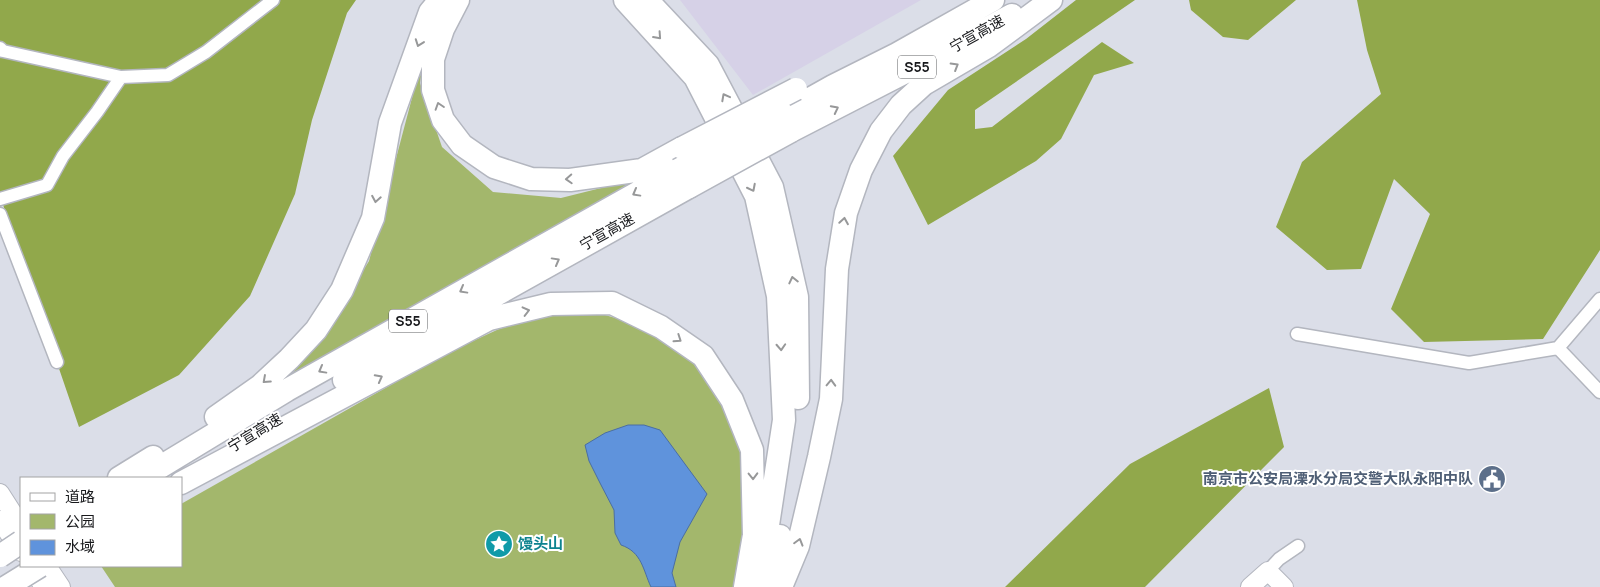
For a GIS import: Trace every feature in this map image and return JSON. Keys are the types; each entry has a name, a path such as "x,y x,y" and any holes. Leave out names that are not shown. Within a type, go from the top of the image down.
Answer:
{"highway":[{"path":"121,477 230,408 260,386 316,330 342,290 373,218 390,123 430,12 440,0"},
{"path":"458,0 443,29 434,59 433,90 443,120 462,145 494,167 531,179 570,180 642,170 683,168 796,89 992,0"},
{"path":"625,0 695,77 756,196 778,296 784,420 769,525 760,573 753,587"},
{"path":"647,0 708,65 772,187 797,297 798,417 786,517 763,587"},
{"name":"宁宣高速","path":"787,122 833,86 897,54 992,0"},
{"name":"宁宣高速","path":"144,477 295,385 683,168 929,60 1041,0"},
{"path":"781,587 798,546 830,400 837,269 846,213 861,170 881,131 901,105 924,84 989,46 1051,0"},
{"name":"宁宣高速","path":"182,477 358,372 683,168"},
{"path":"182,482 489,320 551,304 612,303 661,327 703,356 732,400 752,450 754,535 745,587"},
{"path":"0,556 20,543"},
{"path":"0,567 20,554"},
{"path":"6,587 38,567"}],"main road":[{"path":"0,493 20,524"},
{"path":"0,520 20,551"},
{"path":"31,567 44,587"},
{"path":"48,567 61,587"},
{"path":"1250,587 1268,571 1284,587"}],"street":[{"path":"0,48 3,51 121,77 168,75 206,52 273,0"},
{"path":"0,199 47,185 63,156 121,77"},
{"path":"0,214 57,362"},
{"path":"1298,334 1469,363 1558,348 1600,299"},
{"path":"1558,348 1600,392"},
{"path":"1268,571 1279,559 1298,546"}],"shaded area":[{"path":"680,0 921,0 753,95"}],"green space":[{"path":"0,0 356,0 347,13 312,120 295,194 250,296 179,375 79,427 0,196"},
{"path":"1076,0 1135,0 975,110 975,129 992,127 1102,42 1134,63 1094,75 1061,139 1036,161 928,225 893,156 948,90 1026,39"},
{"path":"1189,0 1296,0 1248,40 1223,37 1191,10"},
{"path":"1357,0 1600,0 1600,250 1543,339 1424,342 1391,309 1430,214 1394,179 1361,269 1327,270 1276,227 1302,162 1381,94 1367,50"},
{"path":"427,41 420,83 442,147 493,192 561,198 637,179 277,387 329,326 369,261"},
{"path":"584,309 626,321 662,337 700,368 726,405 746,463 747,520 740,580 733,587 115,587 102,567 182,567 182,503 447,353 499,329 549,315"},
{"path":"1269,388 1284,447 1145,587 1005,587 1130,464"}],"water":[{"path":"628,425 644,425 660,430 707,494 680,542 672,573 676,587 651,587 638,557 628,548 621,545 615,533 614,510 589,461 585,445 605,433"}],"place":[{"name":"南京市公安局溧水分局交警大队永阳中队","path":"1492,479"},
{"name":"馒头山","path":"499,544"}]}
